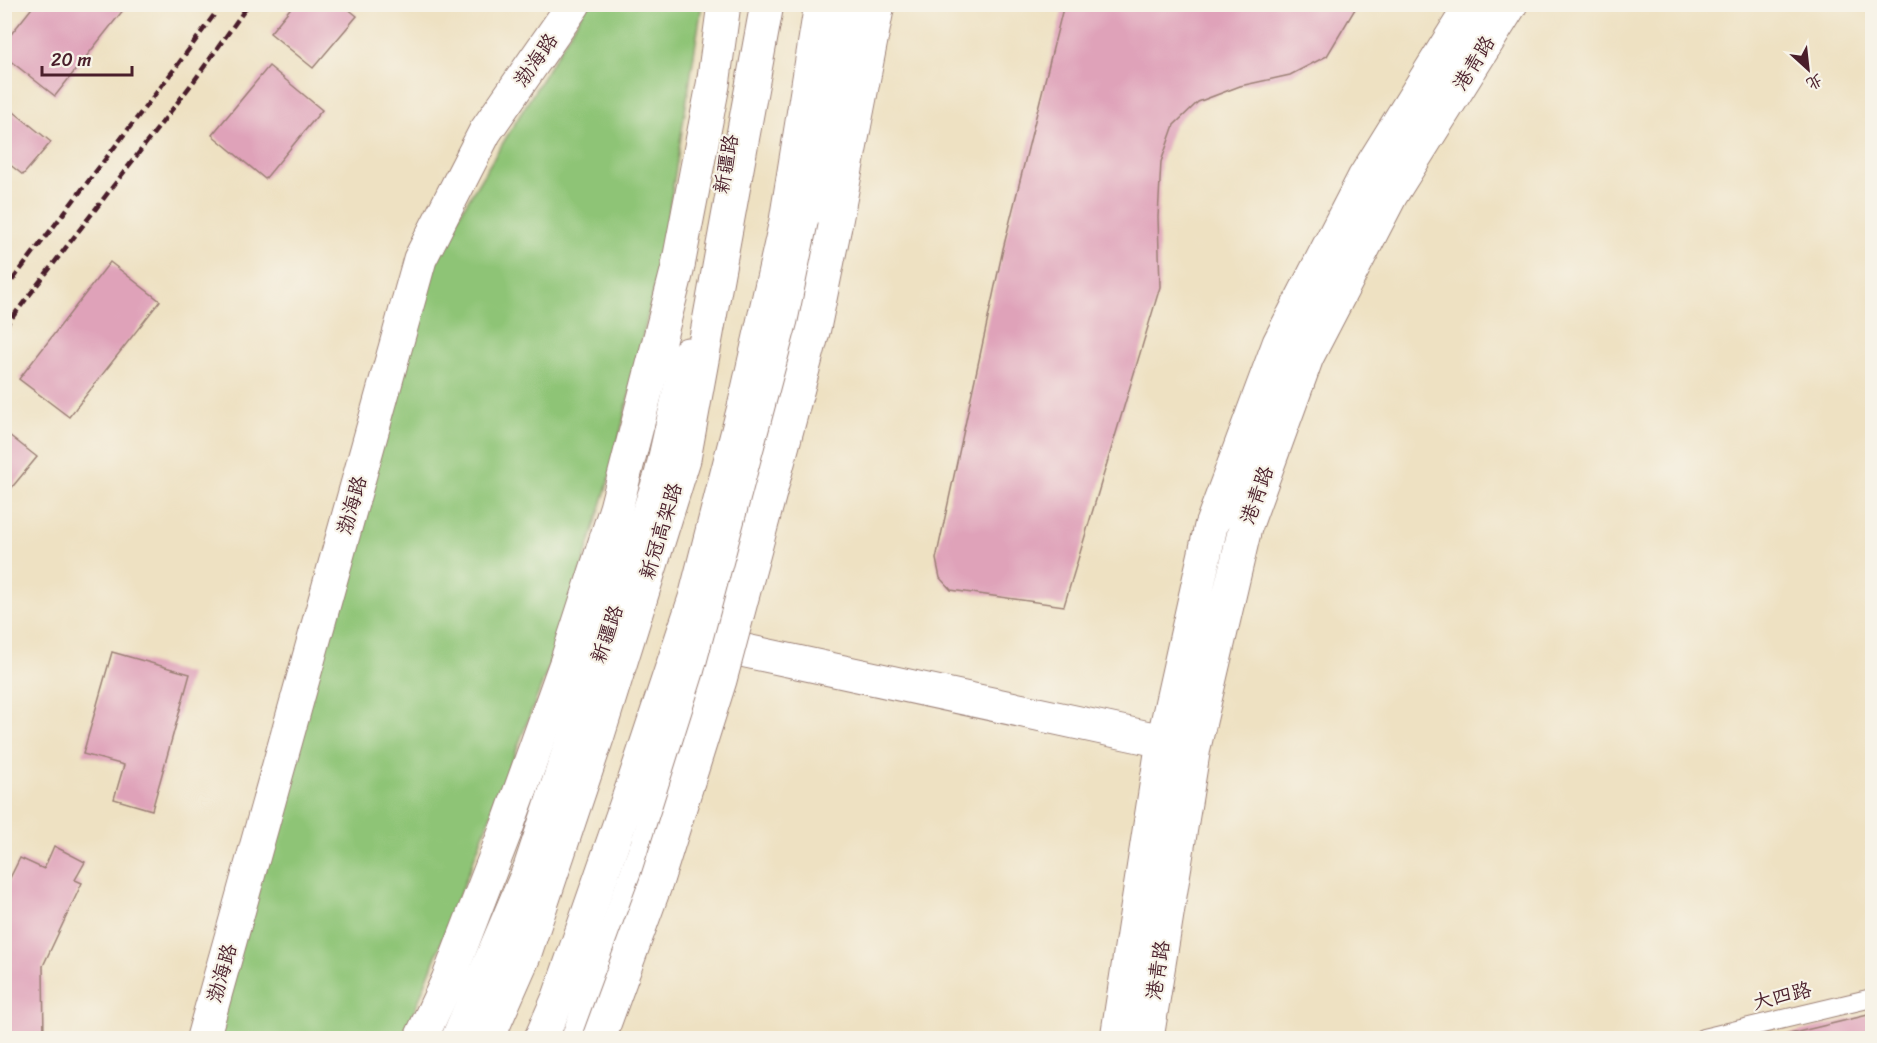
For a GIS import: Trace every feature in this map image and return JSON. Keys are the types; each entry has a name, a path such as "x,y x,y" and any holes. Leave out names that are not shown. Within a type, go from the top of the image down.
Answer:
{"main road":[{"name":"渤海路","path":"204,1038 420,259 485,132 574,4"},
{"path":"421,1038 448,980 507,827 566,663 616,508 677,271 713,85 724,4"},
{"name":"新疆路","path":"458,1038 530,868 661,475 712,247 753,4"},
{"name":"新冠高架路","path":"488,1038 528,945 598,735 684,459 767,4"},
{"path":"541,1038 559,997 627,804 695,598 745,403 786,221 821,4"},
{"path":"578,1038 647,845 709,643 759,460 814,218 849,4"},
{"path":"599,1038 657,880 720,680 814,328 878,4"},
{"name":"港青路","path":"1147,1038 1178,744 1211,526 1279,343 1364,177 1472,4"},
{"name":"港青路","path":"1117,1038 1178,744 1245,528 1307,357 1391,195 1511,4"},
{"path":"709,643 1178,744"}],"lane":[{"name":"大四路","path":"1703,1038 1872,998"}],"green space":[{"path":"587,5 702,5 662,255 611,473 560,638 404,1038 213,1038 418,302 445,238"}],"building":[{"path":"35,4 128,4 55,96 4,56 4,43"},
{"path":"294,4 342,4 357,16 313,68 270,33"},
{"path":"1064,4 1358,4 1327,56 1290,75 1240,86 1198,102 1174,125 1161,162 1158,217 1160,287 1064,606 951,590 940,578 936,559 1003,249"},
{"path":"269,66 322,110 265,179 212,135"},
{"path":"4,104 51,142 23,175 4,160"},
{"path":"110,262 160,301 69,417 19,379"},
{"path":"4,431 37,457 4,497"},
{"path":"112,652 190,674 152,810 114,799 124,765 83,754"},
{"path":"54,846 85,862 75,880 82,883 43,966 44,1038 4,1038 4,890 20,858 44,869"},
{"path":"1872,1014 1872,1038 1773,1038"}],"railway":[{"path":"4,291 222,4"},
{"path":"4,328 194,81 249,4"}]}
